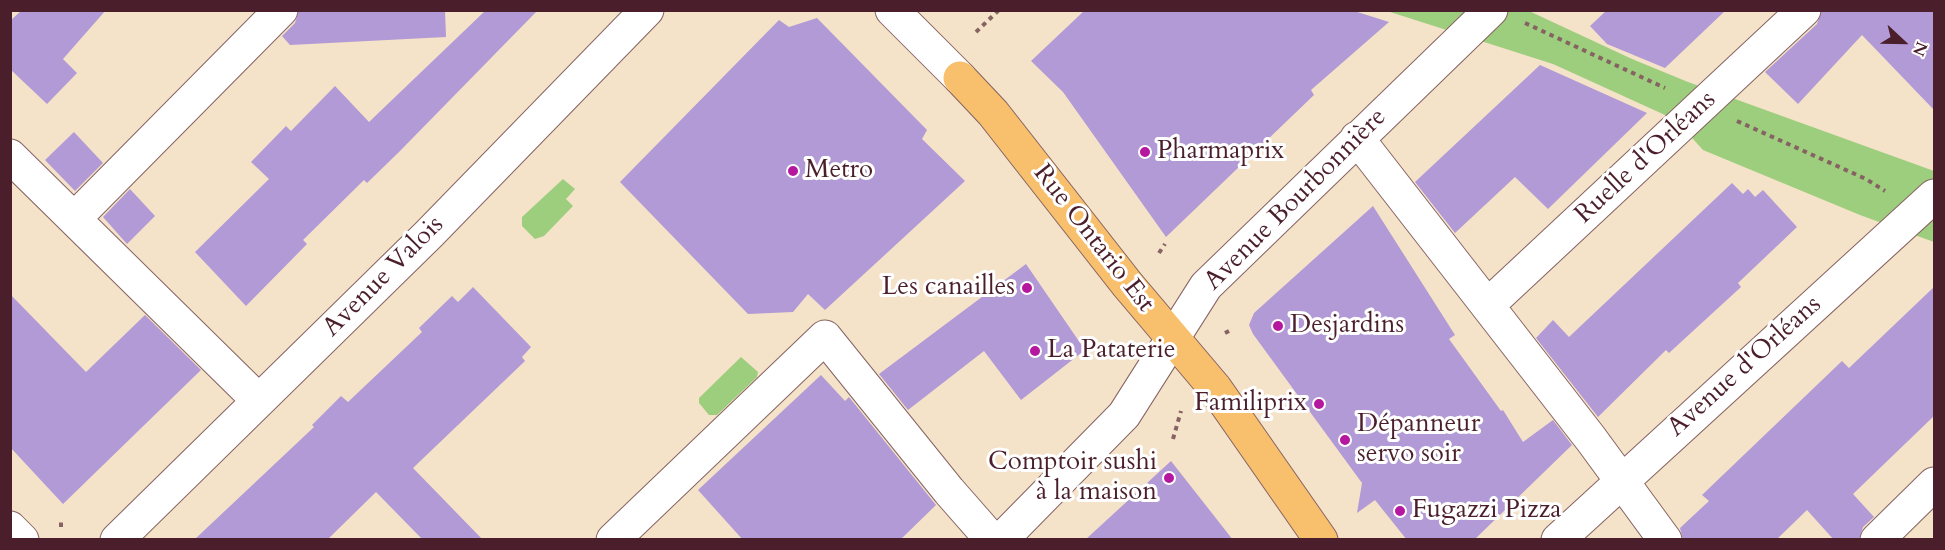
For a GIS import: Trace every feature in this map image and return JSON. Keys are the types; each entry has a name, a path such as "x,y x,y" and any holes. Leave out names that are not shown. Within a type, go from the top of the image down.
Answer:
{"main road":[{"name":"Rue Ontario Est","path":"960,78 993,112 1127,284 1215,388 1321,540"}],"street":[{"path":"75,218 281,10"},
{"name":"Avenue Valois","path":"117,540 436,227 647,10"},
{"name":"Rue Ontario Est","path":"892,10 960,78"},
{"name":"Avenue Bourbonnière","path":"1001,540 1124,415 1206,286 1491,10"},
{"name":"Ruelle d'Orléans","path":"1488,305 1804,10"},
{"path":"1357,138 1622,479 1665,540"},
{"path":"10,156 258,400"},
{"name":"Avenue d'Orléans","path":"1558,540 1622,479 1935,196"},
{"path":"613,540 825,337 949,491 992,540"},
{"path":"1878,540 1935,484"},
{"path":"10,528 22,540"}],"path":[{"path":"976,32 999,10"},
{"path":"1160,253 1165,244"},
{"path":"1225,333 1233,329"},
{"path":"1112,347 1123,348"},
{"path":"1173,439 1181,411"},
{"path":"61,519 61,527"}],"green space":[{"path":"1387,11 1529,11 1632,59 1688,82 1934,171 1934,242 1860,215 1703,150 1676,120 1553,64"},
{"path":"563,179 575,189 566,199 573,206 544,236 535,239 522,226 522,217"},
{"path":"741,357 758,372 757,377 717,415 709,415 699,403 699,398"}],"building":[{"path":"22,10 106,10 63,59 77,73 47,104 10,69 10,21"},
{"path":"299,10 445,10 446,37 290,45 282,36 295,23"},
{"path":"486,10 538,10 399,152 367,183 364,180 303,240 307,244 246,306 195,252 269,179 251,162 286,126 291,131 335,86 369,122"},
{"path":"1085,10 1351,10 1389,22 1311,90 1314,95 1166,237 1063,92 1031,61"},
{"path":"1607,10 1726,10 1665,68 1607,44 1590,26"},
{"path":"1822,10 1935,10 1935,111 1862,35 1798,104 1765,72 1817,24"},
{"name":"Metro","path":"817,18 927,130 922,139 965,181 825,310 808,294 793,312 748,314 620,182 779,20 789,27"},
{"path":"1540,65 1647,113 1548,209 1515,177 1455,233 1415,182"},
{"path":"74,132 103,163 75,191 45,160"},
{"path":"1732,183 1743,194 1748,189 1755,197 1763,190 1797,227 1738,283 1741,287 1669,353 1666,350 1598,417 1536,338 1553,320 1569,337"},
{"path":"130,189 155,216 127,244 103,217"},
{"path":"1373,206 1455,335 1449,339 1501,411 1503,410 1523,442 1553,420 1572,445 1474,540 1407,540 1375,500 1357,513 1362,483 1253,334 1249,325 1254,313"},
{"path":"1026,264 1085,350 1021,400 984,351 908,410 879,374"},
{"path":"1935,286 1935,415 1853,494 1874,517 1863,527 1859,540 1834,540 1807,510 1776,540 1683,540 1680,528 1709,501 1702,495 1842,361 1849,368"},
{"path":"473,287 531,347 522,357 525,361 413,468 483,540 423,540 376,492 327,540 194,540 314,427 312,425 341,396 348,402 422,332 419,328 452,296 458,302"},
{"path":"10,294 86,372 145,315 201,370 63,504 10,447"},
{"path":"821,375 845,401 849,397 936,505 900,540 743,540 698,490"},
{"path":"1171,461 1233,540 1085,540"}],"place":[{"name":"Pharmaprix","path":"1145,152"},
{"name":"Metro","path":"793,171"},
{"name":"Les canailles","path":"1027,288"},
{"name":"Desjardins","path":"1278,326"},
{"name":"La Pataterie","path":"1035,351"},
{"name":"Familiprix","path":"1319,404"},
{"name":"Dépanneur servo soir","path":"1345,440"},
{"name":"Comptoir sushi à la maison","path":"1169,478"},
{"name":"Fugazzi Pizza","path":"1400,511"}]}
